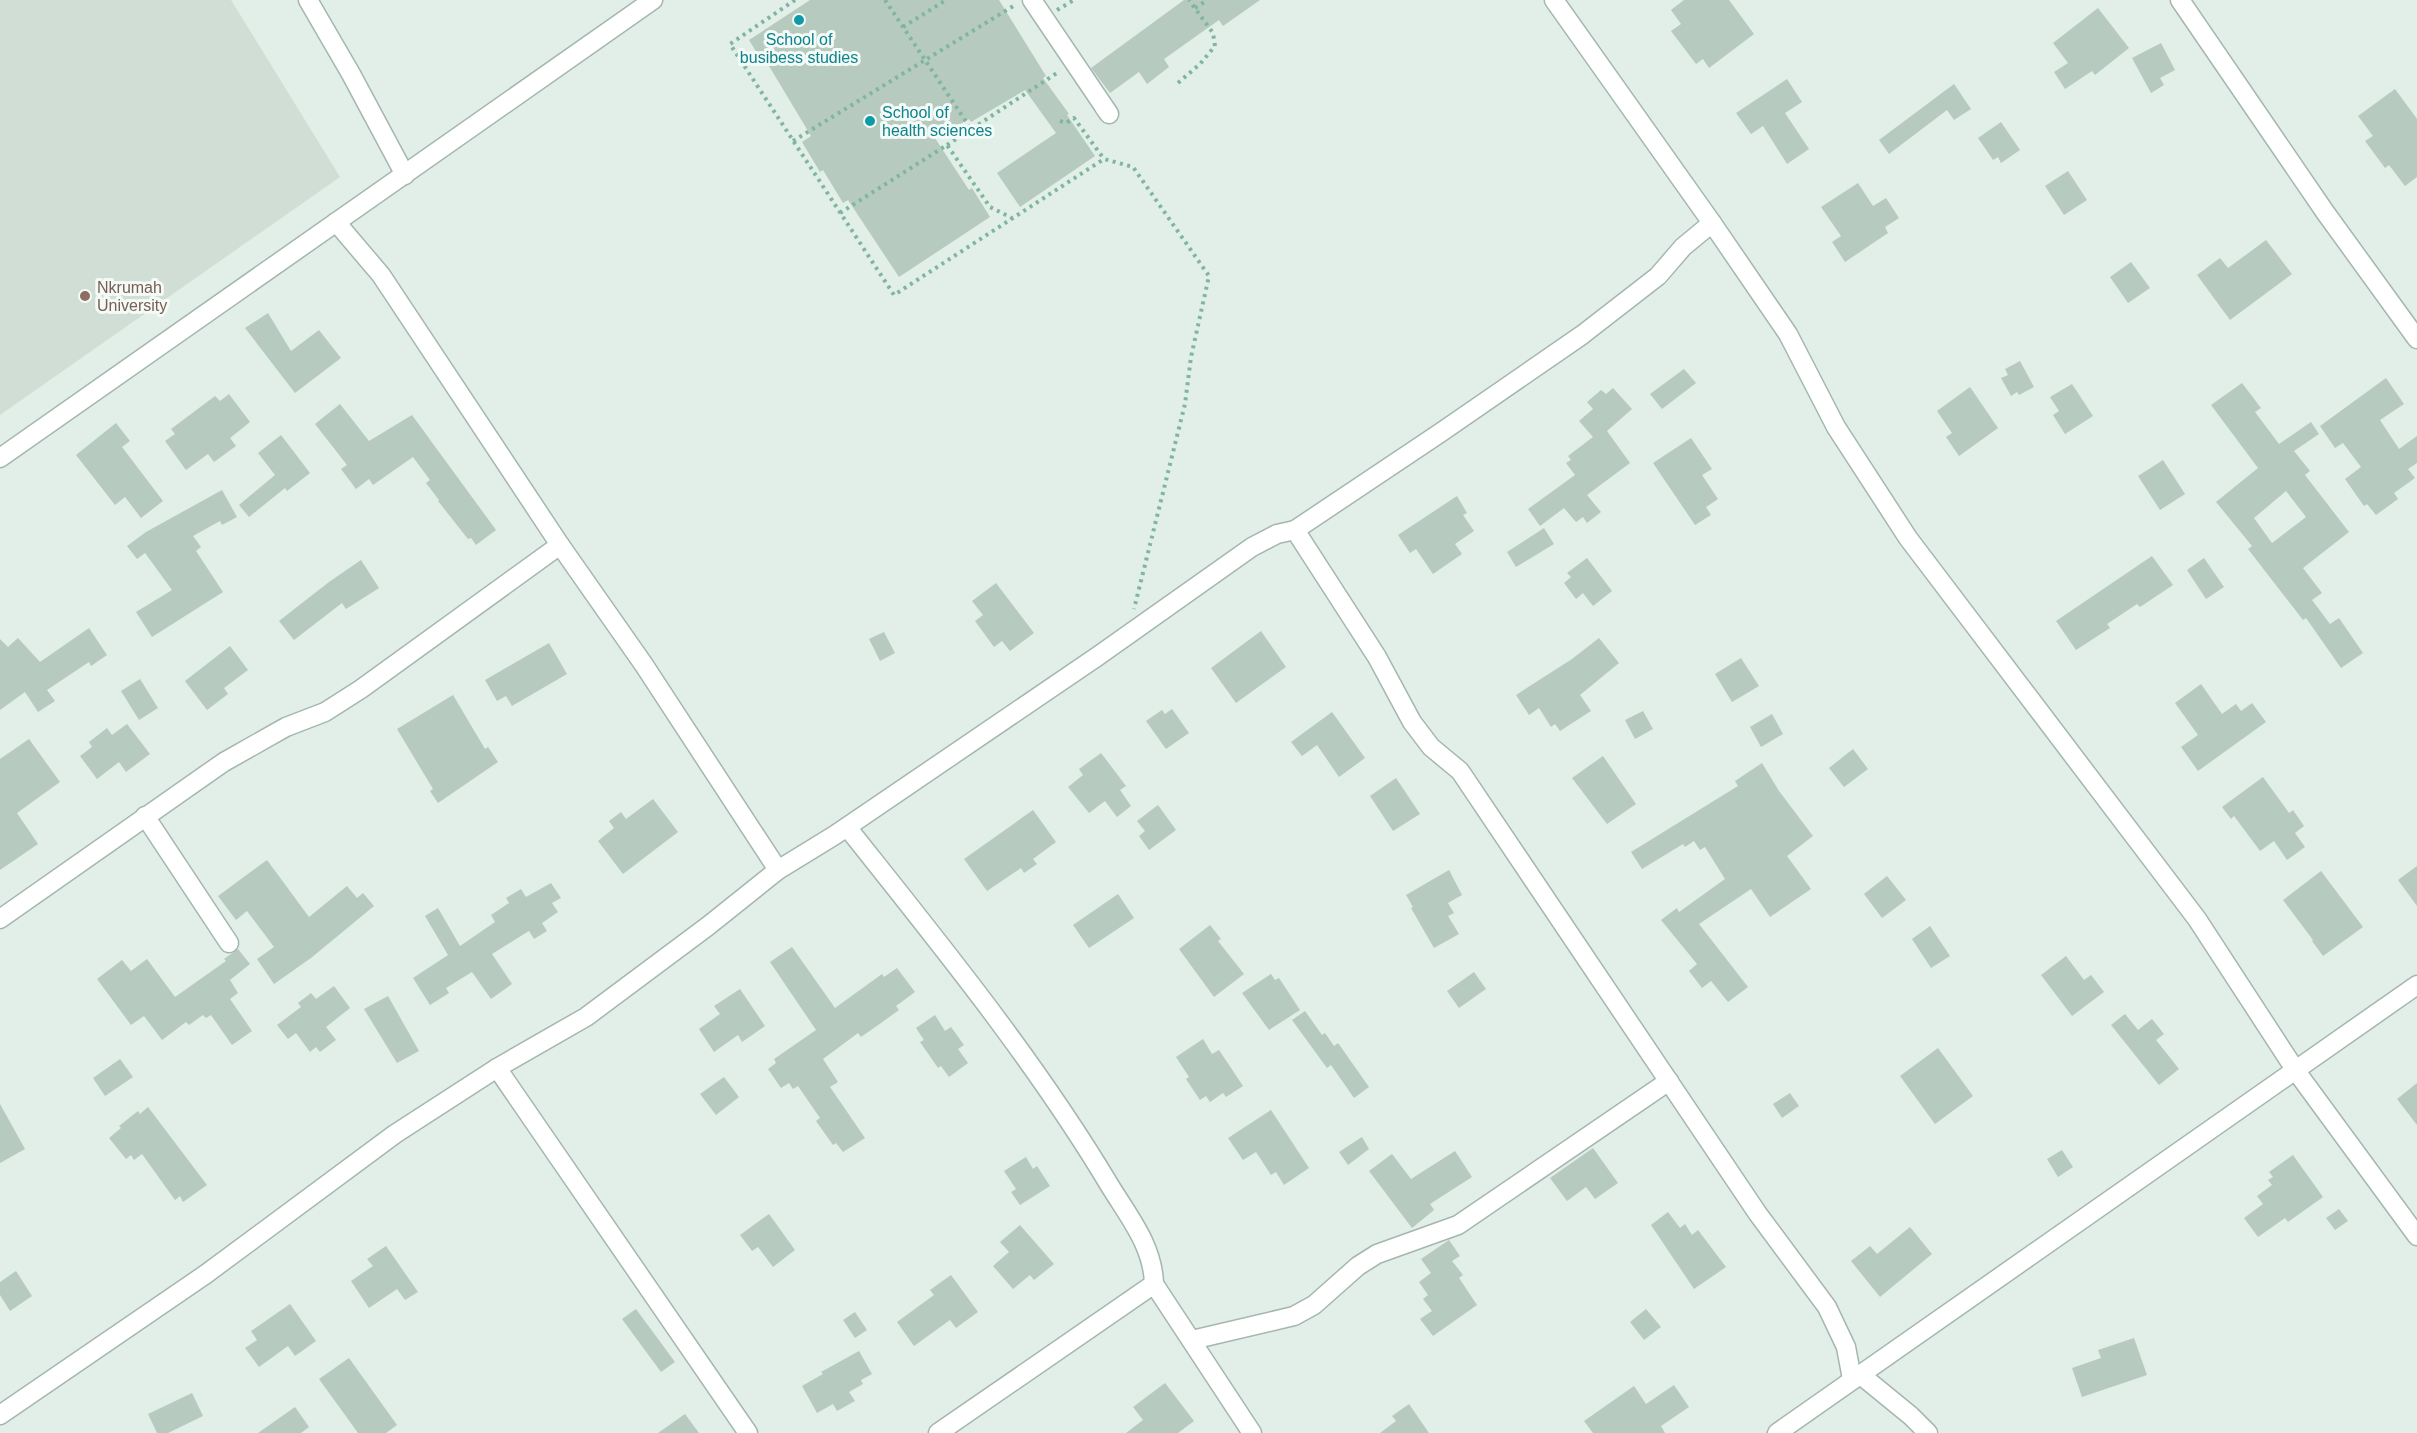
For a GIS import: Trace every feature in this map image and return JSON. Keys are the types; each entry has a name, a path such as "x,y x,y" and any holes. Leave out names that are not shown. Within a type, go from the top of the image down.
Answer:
{"street":[{"path":"308,0 405,175"},
{"path":"0,458 652,0"},
{"path":"1032,0 1104,107"},
{"path":"1554,0 1713,223 1788,334 1836,427 1908,538 2197,919 2296,1071 2417,1236"},
{"path":"2180,0 2325,212 2417,339"},
{"path":"336,222 381,275 560,545 644,665 778,870"},
{"path":"2,1410 206,1274 395,1134 497,1068 586,1017 708,926 778,870 847,827 1128,635 1252,547 1277,534 1295,530 1582,335 1658,276 1683,247 1713,223"},
{"path":"1295,530 1377,657 1412,722 1431,747 1460,771 1758,1214 1827,1307 1857,1377 1911,1416 1928,1433"},
{"path":"0,918 224,762 286,727 325,712 361,689 560,545"},
{"path":"145,816 229,943"},
{"path":"847,827 981,998 1087,1147 1147,1246 1154,1266 1154,1284 1252,1433"},
{"path":"1777,1433 2417,985"},
{"path":"497,1068 748,1433"},
{"path":"1192,1340 1294,1316 1314,1305 1358,1266 1377,1254 1458,1225 1669,1081"},
{"path":"938,1433 1154,1284"}],"path":[{"path":"795,0 730,44 894,295 1104,159"},
{"path":"885,0 970,129"},
{"path":"903,27 945,0"},
{"path":"793,141 1023,0"},
{"path":"1178,83 1200,64 1215,46 1213,33 1189,0"},
{"path":"1195,8 1206,2"},
{"path":"840,213 1074,62"},
{"path":"1060,121 1066,123 1074,118 1104,159 1133,167 1209,276 1191,357 1185,404 1128,635"},
{"path":"947,145 990,207 1012,218"}],"shaded area":[{"name":"Nkrumah University","path":"0,0 231,0 340,177 0,415"}],"building":[{"path":"810,0 999,0 1046,76 1043,78 1095,156 1020,207 997,173 1056,133 1025,90 971,122 969,119 935,138 969,190 972,188 990,217 899,277 848,200 843,203 823,170 820,172 802,142 811,136 763,56 760,58 749,40"},
{"path":"1184,0 1260,0 1223,26 1219,20 1164,59 1169,67 1147,84 1139,72 1110,93 1091,68"},
{"path":"1684,0 1729,0 1754,34 1709,68 1703,59 1696,64 1671,31 1681,24 1671,10"},
{"path":"2098,8 2129,48 2095,75 2092,71 2065,89 2054,72 2068,63 2053,43"},
{"path":"2161,43 2175,70 2160,78 2164,85 2151,93 2132,58"},
{"path":"1787,79 1802,102 1785,113 1809,149 1787,164 1763,126 1751,134 1736,113"},
{"path":"1954,84 1971,109 1954,120 1947,110 1889,154 1879,140"},
{"path":"2395,89 2417,119 2417,177 2405,186 2389,165 2385,168 2365,141 2373,136 2358,116"},
{"path":"2001,122 2020,150 2001,163 1998,157 1993,160 1978,138"},
{"path":"2068,171 2087,200 2064,215 2045,186"},
{"path":"1858,183 1873,206 1886,198 1899,218 1885,227 1888,233 1845,262 1832,242 1841,236 1821,207"},
{"path":"2266,240 2292,274 2230,320 2197,275 2220,258 2228,268"},
{"path":"2131,262 2150,288 2128,303 2110,277"},
{"path":"268,313 291,351 319,330 341,358 295,393 245,328"},
{"path":"2020,361 2034,387 2019,395 2017,392 2011,396 2001,378 2008,375 2005,369"},
{"path":"1684,369 1696,383 1662,409 1650,394"},
{"path":"2386,378 2404,404 2380,420 2399,449 2417,436 2417,463 2408,469 2415,478 2394,493 2398,499 2376,515 2367,504 2364,506 2345,479 2361,467 2343,443 2335,448 2320,426"},
{"path":"2242,383 2261,408 2255,412 2279,444 2311,422 2319,434 2294,451 2310,471 2305,475 2349,532 2303,568 2322,593 2312,600 2330,624 2339,618 2363,653 2341,668 2306,618 2303,620 2248,549 2252,546 2216,502 2258,468 2211,405","holes":["2286,491 2306,517 2272,543 2254,518"]},
{"path":"2072,384 2093,416 2065,434 2053,415 2059,411 2050,397"},
{"path":"1970,387 1998,428 1959,456 1946,437 1952,433 1937,411"},
{"path":"1613,388 1632,409 1607,431 1630,463 1587,495 1601,512 1587,523 1583,517 1576,522 1564,508 1540,526 1528,509 1575,475 1566,463 1571,460 1568,456 1593,437 1579,421 1593,409 1587,402 1601,390 1606,394"},
{"path":"229,394 250,422 230,438 236,446 214,462 208,454 186,470 165,441 175,434 171,429 215,396 220,401"},
{"path":"340,404 369,441 412,415 496,530 476,545 471,538 468,539 438,501 426,483 430,480 413,457 373,485 369,479 356,489 341,469 347,465 315,424"},
{"path":"116,423 130,441 122,447 163,501 141,518 125,497 115,505 76,455"},
{"path":"281,435 310,473 287,491 285,488 249,517 239,505 275,475 258,453"},
{"path":"1691,438 1712,469 1702,475 1718,499 1706,507 1711,515 1695,525 1653,463"},
{"path":"2163,460 2185,494 2160,510 2138,476"},
{"path":"222,490 237,517 222,525 220,521 193,536 201,547 196,551 223,592 152,637 136,612 172,590 145,553 137,559 127,546 146,532"},
{"path":"1457,496 1467,513 1463,515 1474,531 1455,544 1462,554 1433,574 1416,549 1410,553 1398,535"},
{"path":"1544,528 1554,544 1516,567 1507,552"},
{"path":"2152,556 2173,585 2140,607 2137,604 2107,624 2110,628 2076,650 2056,621"},
{"path":"1587,558 1612,591 1593,606 1583,593 1576,599 1564,583 1571,577 1567,573"},
{"path":"2204,558 2224,587 2206,599 2187,570"},
{"path":"361,560 379,588 346,609 342,603 294,640 279,621"},
{"path":"996,583 1034,633 1010,651 1002,641 994,647 975,621 983,615 972,601"},
{"path":"89,628 107,655 91,666 89,662 47,690 55,701 38,712 25,692 0,710 0,639 8,647 18,638 40,662"},
{"path":"1261,631 1286,667 1236,703 1211,668"},
{"path":"884,632 895,653 880,661 869,639"},
{"path":"1599,638 1619,663 1580,695 1591,711 1560,731 1555,724 1551,727 1539,708 1529,715 1516,695 1572,659"},
{"path":"549,643 567,674 512,706 506,696 497,701 485,680"},
{"path":"230,646 248,670 224,688 228,694 207,710 185,681"},
{"path":"1741,658 1759,686 1732,702 1715,674"},
{"path":"140,679 158,708 139,720 121,691"},
{"path":"2201,684 2222,714 2236,704 2241,711 2252,703 2266,722 2198,771 2181,747 2198,735 2175,703"},
{"path":"453,695 485,749 488,747 498,762 438,803 430,791 433,789 397,729"},
{"path":"1172,709 1189,733 1166,749 1146,721 1162,710 1165,714"},
{"path":"1643,711 1653,729 1635,739 1625,720"},
{"path":"1332,712 1365,758 1339,777 1317,745 1302,756 1291,742"},
{"path":"1772,714 1783,734 1761,747 1750,727"},
{"path":"127,724 150,754 126,772 119,762 97,779 80,756 92,747 89,742 107,728 112,735"},
{"path":"29,739 60,782 17,813 38,844 0,870 0,759"},
{"path":"1853,749 1868,769 1844,787 1829,768"},
{"path":"1101,753 1126,786 1120,790 1131,806 1117,817 1105,801 1089,813 1068,787 1083,775 1079,769"},
{"path":"1603,756 1636,804 1607,824 1572,778"},
{"path":"1762,763 1779,791 1813,836 1787,856 1811,889 1770,917 1751,889 1699,924 1748,987 1728,1002 1711,981 1702,988 1689,971 1697,964 1661,920 1677,908 1679,912 1725,879 1705,847 1700,850 1694,841 1685,847 1683,844 1642,869 1631,852 1738,786 1735,781"},
{"path":"2263,777 2289,813 2293,810 2304,826 2295,833 2305,847 2287,860 2274,841 2260,851 2234,816 2231,819 2222,807"},
{"path":"1396,778 1420,814 1393,831 1370,796"},
{"path":"653,799 678,832 623,874 598,841 614,828 609,821 621,812 626,819"},
{"path":"1158,805 1176,830 1149,850 1139,836 1145,831 1137,821"},
{"path":"1033,810 1056,842 1033,859 1037,864 1024,873 1021,868 987,891 964,859"},
{"path":"267,860 309,917 347,886 357,898 363,893 374,906 311,958 274,984 257,959 274,947 247,911 236,920 218,896"},
{"path":"2417,866 2417,906 2398,880"},
{"path":"1449,870 1462,895 1448,903 1454,913 1448,916 1459,934 1434,948 1406,895"},
{"path":"2321,871 2363,927 2323,956 2283,900"},
{"path":"1887,876 1906,900 1882,918 1864,894"},
{"path":"551,883 561,898 552,903 558,912 542,923 547,931 534,939 529,931 492,954 512,984 491,999 472,972 446,988 449,993 430,1005 413,978 448,955 425,916 438,908 460,946 495,922 491,915 509,903 506,898 521,889 526,897"},
{"path":"1118,894 1134,918 1089,948 1073,925"},
{"path":"1210,925 1221,939 1218,941 1244,974 1214,997 1179,949"},
{"path":"1930,926 1950,956 1931,968 1912,939"},
{"path":"792,947 835,1008 882,974 884,977 897,968 915,992 896,1006 899,1010 861,1037 858,1033 823,1059 838,1082 830,1087 865,1138 843,1152 836,1143 833,1145 816,1121 820,1118 798,1086 793,1089 789,1083 781,1088 768,1069 776,1063 774,1059 816,1030 770,962"},
{"path":"238,949 250,964 230,980 238,993 230,999 252,1031 232,1045 211,1015 206,1018 203,1015 189,1025 186,1022 162,1040 144,1016 131,1025 97,979 122,960 131,971 147,959 175,997 226,961 224,959"},
{"path":"2066,956 2084,980 2091,975 2104,992 2072,1016 2041,975"},
{"path":"1474,972 1486,989 1459,1008 1447,991"},
{"path":"1271,974 1275,980 1279,978 1300,1010 1269,1030 1242,993"},
{"path":"334,986 350,1008 326,1027 336,1040 320,1052 316,1047 310,1052 296,1033 288,1039 277,1025 301,1007 298,1003 311,993 316,999"},
{"path":"740,989 765,1026 742,1042 738,1035 714,1052 699,1029 720,1014 714,1006"},
{"path":"388,996 419,1051 397,1063 364,1009"},
{"path":"1305,1011 1322,1035 1325,1033 1334,1046 1338,1043 1369,1087 1354,1098 1331,1065 1327,1068 1292,1020"},
{"path":"2125,1014 2138,1030 2152,1019 2164,1034 2156,1040 2179,1069 2159,1085 2111,1025"},
{"path":"935,1015 945,1031 951,1027 964,1045 958,1049 968,1063 949,1077 941,1066 938,1068 920,1042 924,1040 916,1028"},
{"path":"1203,1039 1212,1054 1219,1050 1243,1086 1226,1097 1223,1093 1210,1102 1206,1096 1200,1100 1186,1079 1189,1077 1176,1057"},
{"path":"1938,1048 1973,1096 1935,1124 1900,1076"},
{"path":"120,1059 133,1077 105,1096 93,1078"},
{"path":"724,1077 739,1097 716,1115 700,1094"},
{"path":"2417,1083 2417,1125 2397,1099"},
{"path":"1790,1093 1799,1106 1782,1118 1773,1104"},
{"path":"0,1104 25,1149 0,1163"},
{"path":"148,1107 207,1185 183,1202 180,1196 175,1200 142,1154 134,1160 131,1155 126,1159 109,1138 121,1128 119,1126 138,1111 140,1114"},
{"path":"1271,1110 1309,1168 1284,1185 1276,1172 1271,1175 1256,1152 1243,1160 1228,1138"},
{"path":"1362,1137 1369,1149 1348,1165 1339,1152"},
{"path":"1593,1148 1618,1183 1595,1199 1586,1187 1567,1201 1550,1178"},
{"path":"2062,1150 2073,1167 2058,1177 2047,1159"},
{"path":"1455,1151 1472,1177 1430,1204 1434,1210 1412,1228 1369,1171 1392,1154 1411,1179"},
{"path":"2293,1155 2323,1197 2288,1222 2285,1218 2258,1237 2244,1218 2263,1204 2257,1196 2272,1185 2268,1180 2273,1177 2269,1172"},
{"path":"1026,1157 1033,1169 1037,1166 1050,1186 1020,1205 1011,1192 1016,1189 1004,1171"},
{"path":"2339,1209 2348,1221 2335,1230 2326,1218"},
{"path":"1668,1212 1680,1228 1685,1224 1692,1235 1698,1230 1726,1267 1694,1289 1651,1225"},
{"path":"769,1214 795,1250 773,1267 758,1247 752,1251 740,1235"},
{"path":"1020,1225 1054,1264 1034,1280 1030,1275 1013,1289 993,1266 1009,1252 1000,1242"},
{"path":"1910,1227 1932,1254 1880,1297 1851,1261 1870,1246 1877,1254"},
{"path":"1449,1240 1460,1256 1452,1261 1463,1275 1459,1278 1477,1305 1433,1336 1420,1319 1432,1311 1423,1299 1428,1295 1419,1282 1431,1273 1421,1259"},
{"path":"386,1246 418,1292 405,1300 397,1289 369,1308 351,1281 373,1266 367,1259"},
{"path":"16,1271 32,1296 10,1311 0,1295 0,1282"},
{"path":"951,1275 978,1312 956,1328 950,1320 914,1346 897,1322 934,1295 930,1290"},
{"path":"290,1304 316,1341 295,1356 288,1346 259,1367 245,1348 257,1340 251,1331"},
{"path":"636,1309 675,1362 661,1372 622,1319"},
{"path":"1646,1309 1661,1327 1644,1340 1630,1322"},
{"path":"855,1312 867,1330 855,1338 843,1320"},
{"path":"2134,1338 2147,1375 2082,1397 2072,1368 2101,1358 2098,1350"},
{"path":"859,1351 872,1374 861,1380 863,1384 849,1392 855,1401 837,1411 833,1404 817,1413 802,1386 823,1374 821,1372"},
{"path":"349,1358 397,1425 386,1433 358,1433 319,1379"},
{"path":"1165,1383 1194,1421 1178,1433 1126,1433 1143,1420 1133,1407"},
{"path":"1674,1385 1689,1407 1661,1426 1665,1433 1593,1433 1584,1421 1634,1386 1646,1404"},
{"path":"192,1393 203,1416 168,1433 157,1433 148,1414"},
{"path":"1409,1404 1429,1433 1380,1433 1396,1421 1392,1416"},
{"path":"295,1407 309,1427 301,1433 258,1433"},
{"path":"685,1414 699,1433 658,1433"}],"place":[{"name":"School of busibess studies","path":"799,20"},
{"name":"School of health sciences","path":"870,121"},
{"name":"Nkrumah University","path":"85,296"}]}
